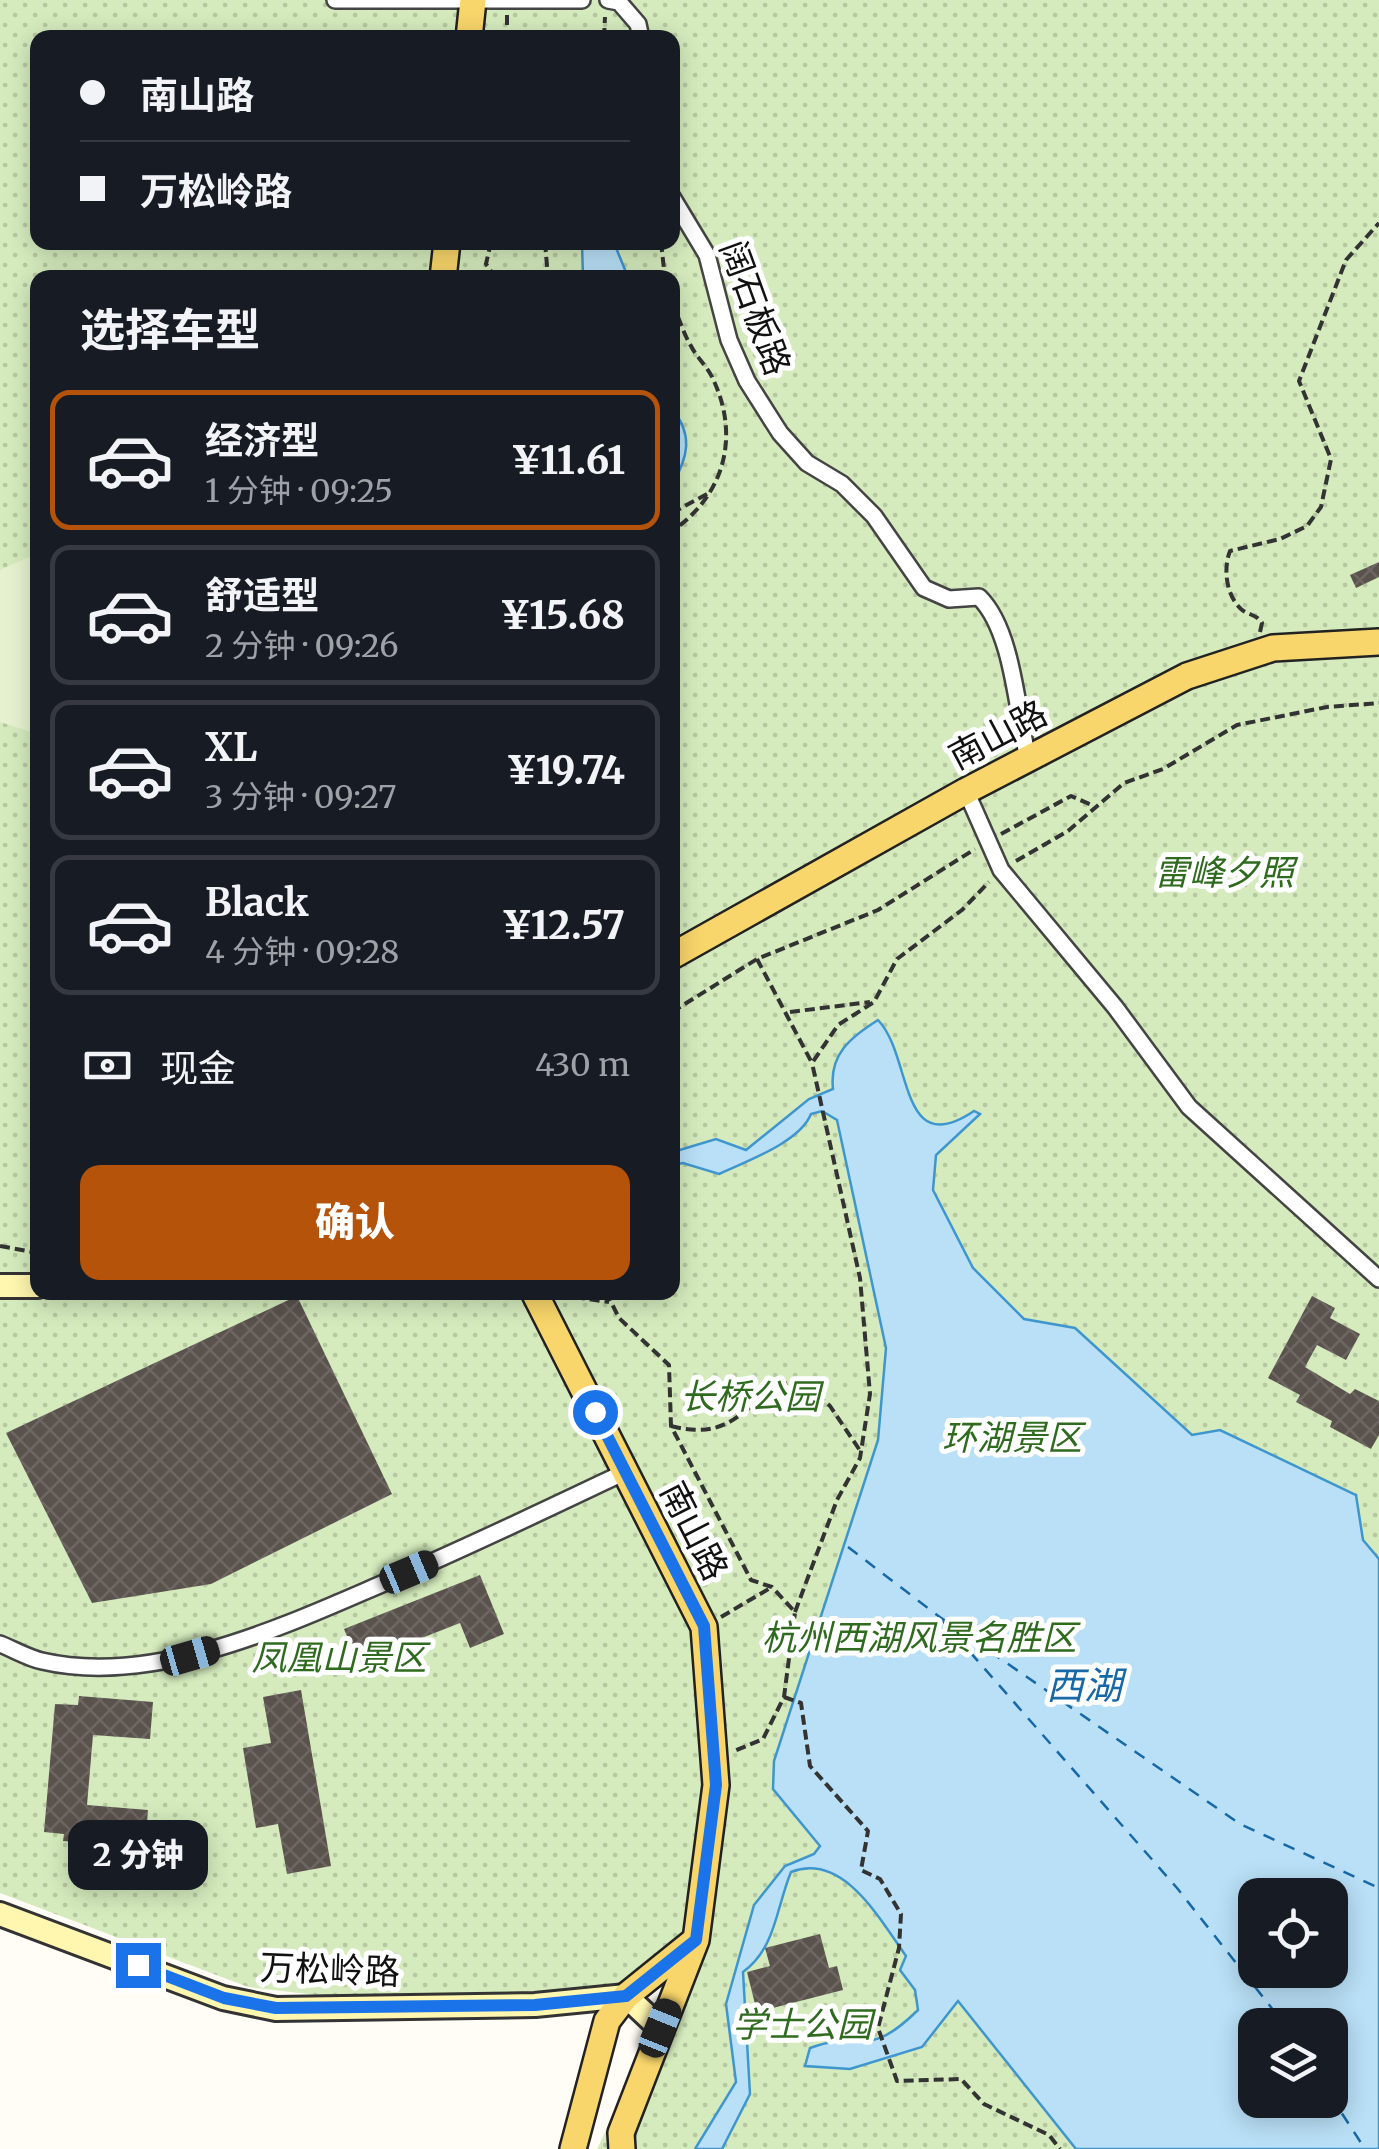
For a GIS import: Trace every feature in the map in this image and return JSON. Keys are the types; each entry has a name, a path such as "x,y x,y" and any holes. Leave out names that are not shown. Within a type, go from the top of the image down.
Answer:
{"main road":[{"path":"471,30 473,1"},
{"name":"南山路","path":"680,952 966,791 1186,676 1288,646 1379,642"},
{"name":"南山路","path":"546,1300 625,1472 704,1626 716,1785 696,1940 621,2133 622,2149"},
{"path":"573,2149 608,2021 626,1996 696,1940"}],"street":[{"path":"336,0 582,0"},
{"path":"608,0 618,2 639,30"},
{"name":"阔石板路","path":"680,210 707,255 730,340 759,404 807,463 842,484 874,516 924,588 949,599 978,597 990,608 1006,646 1028,759"},
{"path":"966,791 1002,870 1116,1007 1189,1107 1379,1278"},
{"path":"0,1286 30,1286"},
{"path":"0,1644 42,1661 101,1666 190,1656 286,1626 480,1542 625,1472"},
{"name":"万松岭路","path":"0,1914 224,1998 276,2008 535,2005 626,1996"},
{"path":"626,1996 660,2028"}],"path":[{"path":"605,30 608,0"},
{"path":"508,3 508,30"},
{"path":"1252,655 1262,624 1257,615 1242,609 1228,585 1225,564 1230,551 1280,540 1307,526 1321,507 1331,459 1300,381 1346,260 1379,224"},
{"path":"680,322 690,346 711,373 726,412 728,445 703,505 680,524"},
{"path":"680,508 711,491"},
{"path":"812,1063 838,1025 874,1002 897,959 962,910 1002,870 1068,830 1124,783 1163,769 1237,725 1327,707 1379,703"},
{"path":"680,1007 756,959 878,910 1070,796 1096,807"},
{"path":"714,1758 763,1740 784,1697 794,1612 837,1500 862,1452 870,1394 860,1278 812,1063 788,1012 756,959"},
{"path":"788,1012 874,1002"},
{"path":"0,1246 30,1252"},
{"path":"594,1300 609,1302 618,1318 670,1364 671,1426 751,1580 772,1587 794,1612"},
{"path":"671,1426 704,1431 734,1422 788,1382 800,1380 830,1406 862,1452"},
{"path":"704,1626 772,1587"},
{"path":"784,1697 801,1702 810,1766 868,1831 861,1870 880,1878 902,1914 900,1948 878,2028 897,2081 961,2079 984,2104 1049,2134 1060,2149"}],"green space":[{"name":"杭州西湖风景名胜区","path":"0,0 1379,0 1379,2149 597,2149 676,1986 519,2001 361,2000 248,1987 0,1893"},
{"path":"30,556 30,732 0,722 0,570"}],"water":[{"path":"582,250 617,250 625,270 583,270"},
{"path":"680,421 686,437 680,468"},
{"name":"西湖","path":"878,1020 889,1036 919,1114 932,1123 949,1123 974,1111 980,1114 936,1155 933,1190 973,1268 1024,1319 1075,1328 1192,1435 1220,1430 1356,1495 1363,1540 1379,1559 1379,2149 1076,2149 958,2001 922,2047 850,2069 805,2066 810,2048 842,2041 875,2040 918,2010 915,1990 900,1970 906,1956 871,1907 843,1880 810,1868 791,1872 769,1939 743,1972 750,2094 722,2149 695,2149 736,2082 726,2004 754,1905 785,1866 814,1854 820,1846 773,1789 774,1761 878,1440 886,1348 837,1120 822,1111 811,1114 784,1142 719,1174 680,1164 680,1150 716,1139 746,1150 809,1099 833,1089 835,1066 844,1048"}],"building":[{"path":"1379,562 1379,577 1356,588 1350,575"},
{"path":"1312,1296 1335,1308 1330,1318 1360,1334 1346,1360 1317,1345 1305,1367 1350,1394 1355,1389 1379,1401 1379,1435 1371,1449 1330,1427 1332,1421 1296,1402 1300,1395 1268,1378"},
{"path":"289,1300 299,1300 392,1494 211,1584 92,1603 6,1433"},
{"path":"480,1575 504,1634 470,1648 460,1623 358,1663 344,1629"},
{"path":"301,1690 331,1866 287,1874 278,1824 256,1828 243,1748 271,1743 263,1697"},
{"path":"79,1696 153,1702 150,1739 93,1735 87,1805 148,1810 145,1847 63,1841 64,1834 44,1832 55,1704 78,1705"},
{"path":"820,1934 829,1968 837,1966 843,1990 757,2012 747,1972 770,1966 765,1948"}],"ferry route":[{"path":"848,1547 937,1615 1240,1824 1379,1888"},
{"path":"941,1619 1177,1888 1272,2008"},
{"path":"1345,2118 1365,2149"}],"route":[{"path":"138,1965 224,1998 276,2008 535,2005 626,1996 696,1940 716,1785 704,1626 595,1412"}],"park label":[{"name":"雷峰夕照","path":"1224,873"},
{"name":"长桥公园","path":"750,1397"},
{"name":"环湖景区","path":"1012,1438"},
{"name":"凤凰山景区","path":"339,1658"},
{"name":"学士公园","path":"802,2025"}]}
